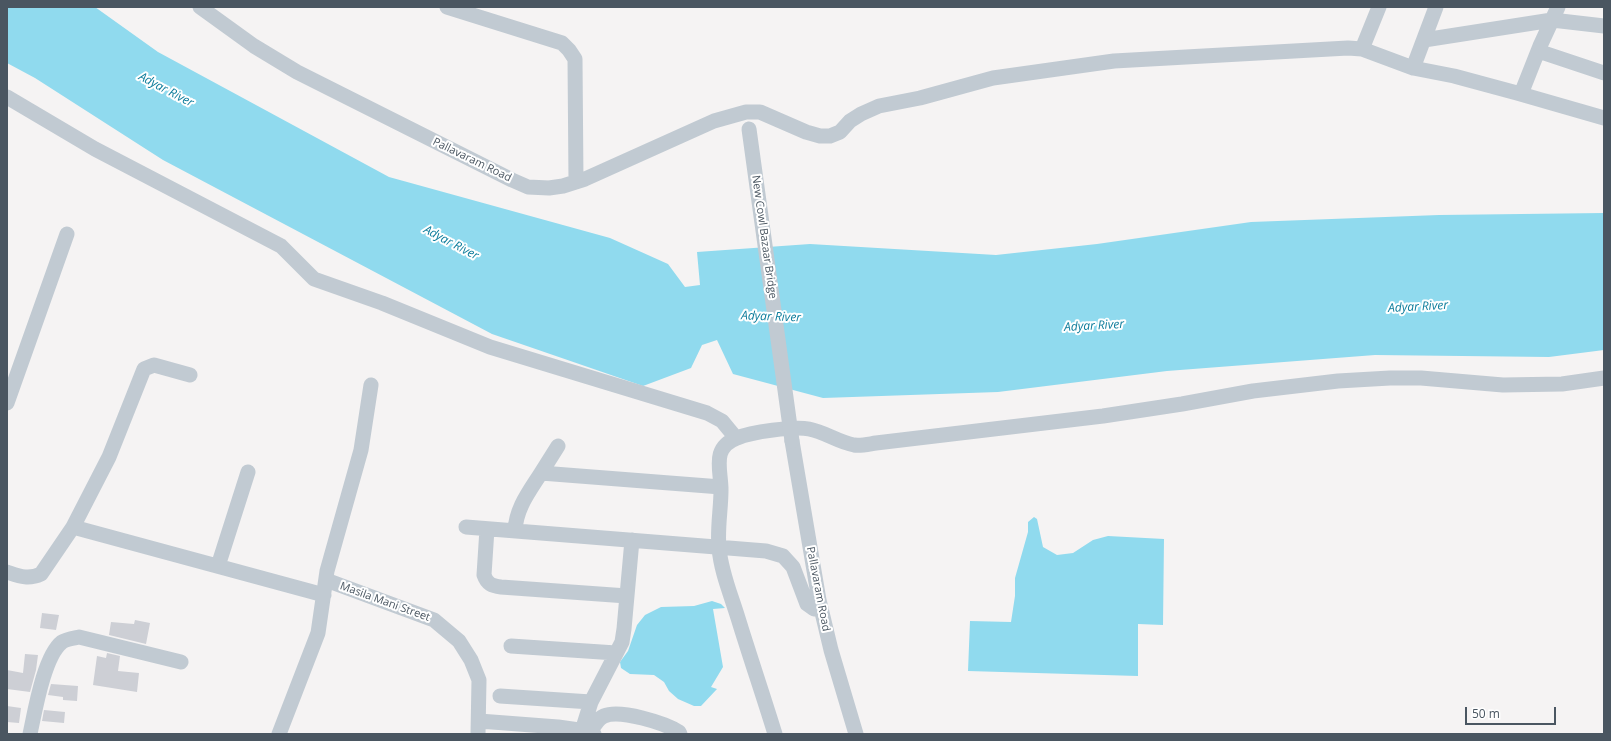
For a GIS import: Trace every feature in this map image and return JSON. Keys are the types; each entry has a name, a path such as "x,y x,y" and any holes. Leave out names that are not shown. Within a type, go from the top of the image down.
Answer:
{"street":[{"name":"Pallavaram Road","path":"200,7 260,49 297,72 528,187 549,188 576,182 641,155 714,121 746,112"},
{"path":"447,7 562,43 569,50 575,59 576,77 576,182"},
{"path":"1362,49 1379,7"},
{"path":"1413,68 1436,7"},
{"path":"1424,40 1555,14 1604,26"},
{"path":"1521,94 1538,50 1555,14"},
{"path":"746,112 760,112 806,132 820,136 830,136 840,132 850,121 861,114 879,106 920,98 993,78 1114,61 1348,48 1362,49 1413,68 1454,76 1604,118"},
{"path":"1538,50 1604,73"},
{"path":"7,98 95,149 281,246 314,279 382,303 490,347 707,413 722,421 736,438"},
{"name":"New Cowl Bazaar Bridge","path":"746,112 792,442"},
{"path":"7,403 68,234"},
{"path":"7,572 23,578 33,578 41,574 73,527 109,457 144,370 154,366 190,376"},
{"path":"775,734 725,578 719,548 721,487 718,461 720,452 725,445 736,438 751,434 800,428 826,434 842,442 856,445 1103,416 1182,404 1253,390 1338,381 1420,378 1518,385 1562,384 1604,378"},
{"path":"279,734 318,633 329,564 361,450 371,385"},
{"name":"Pallavaram Road","path":"792,442 821,608 831,650 856,734"},
{"path":"514,531 515,519 519,508 558,446"},
{"path":"218,566 248,472"},
{"path":"541,473 721,487"},
{"name":"Masila Mani Street","path":"73,527 218,566 325,588 434,620 459,640 472,660 478,680 478,728"},
{"path":"466,527 766,551 783,556 793,567 807,604 814,609 821,608"},
{"path":"487,529 484,575 486,581 491,585 627,596"},
{"path":"587,733 591,702 622,642 632,540"},
{"path":"30,734 41,684 55,649 63,641 80,637 181,662"},
{"path":"511,646 616,653"},
{"path":"500,696 591,702"},
{"path":"587,733 598,720 605,716 619,714 674,728 680,734"},
{"path":"478,728 587,733"}],"water":[{"name":"Adyar River","path":"7,7 95,7 158,52 389,177 610,238 668,264 685,287 700,285 697,252 810,244 996,255 1097,244 1251,222 1439,215 1604,213 1604,350 1549,357 1375,355 1167,371 998,392 823,398 733,374 717,340 702,345 691,368 643,386 492,334 163,160 35,78 7,63"},
{"path":"1034,517 1037,519 1043,547 1057,555 1073,553 1093,540 1108,536 1164,539 1163,625 1138,624 1138,676 968,671 970,621 1011,622 1015,596 1015,578 1028,532 1028,522"},
{"path":"712,601 721,604 725,608 713,609 723,667 711,687 717,689 701,706 694,706 678,699 669,691 664,682 654,675 630,674 621,668 620,662 628,651 637,625 645,615 661,607 694,606"}],"building":[{"path":"42,613 59,615 56,630 40,628"},
{"path":"135,620 150,623 146,644 109,635 111,622 134,624"},
{"path":"107,653 120,656 118,671 139,673 137,692 93,685 97,656 106,658"},
{"path":"25,654 38,655 36,670 30,692 7,689 7,670 23,673"},
{"path":"51,684 78,686 77,701 63,700 63,697 48,695"},
{"path":"7,706 21,708 19,723 7,722"},
{"path":"44,710 65,712 64,723 42,721"}]}
